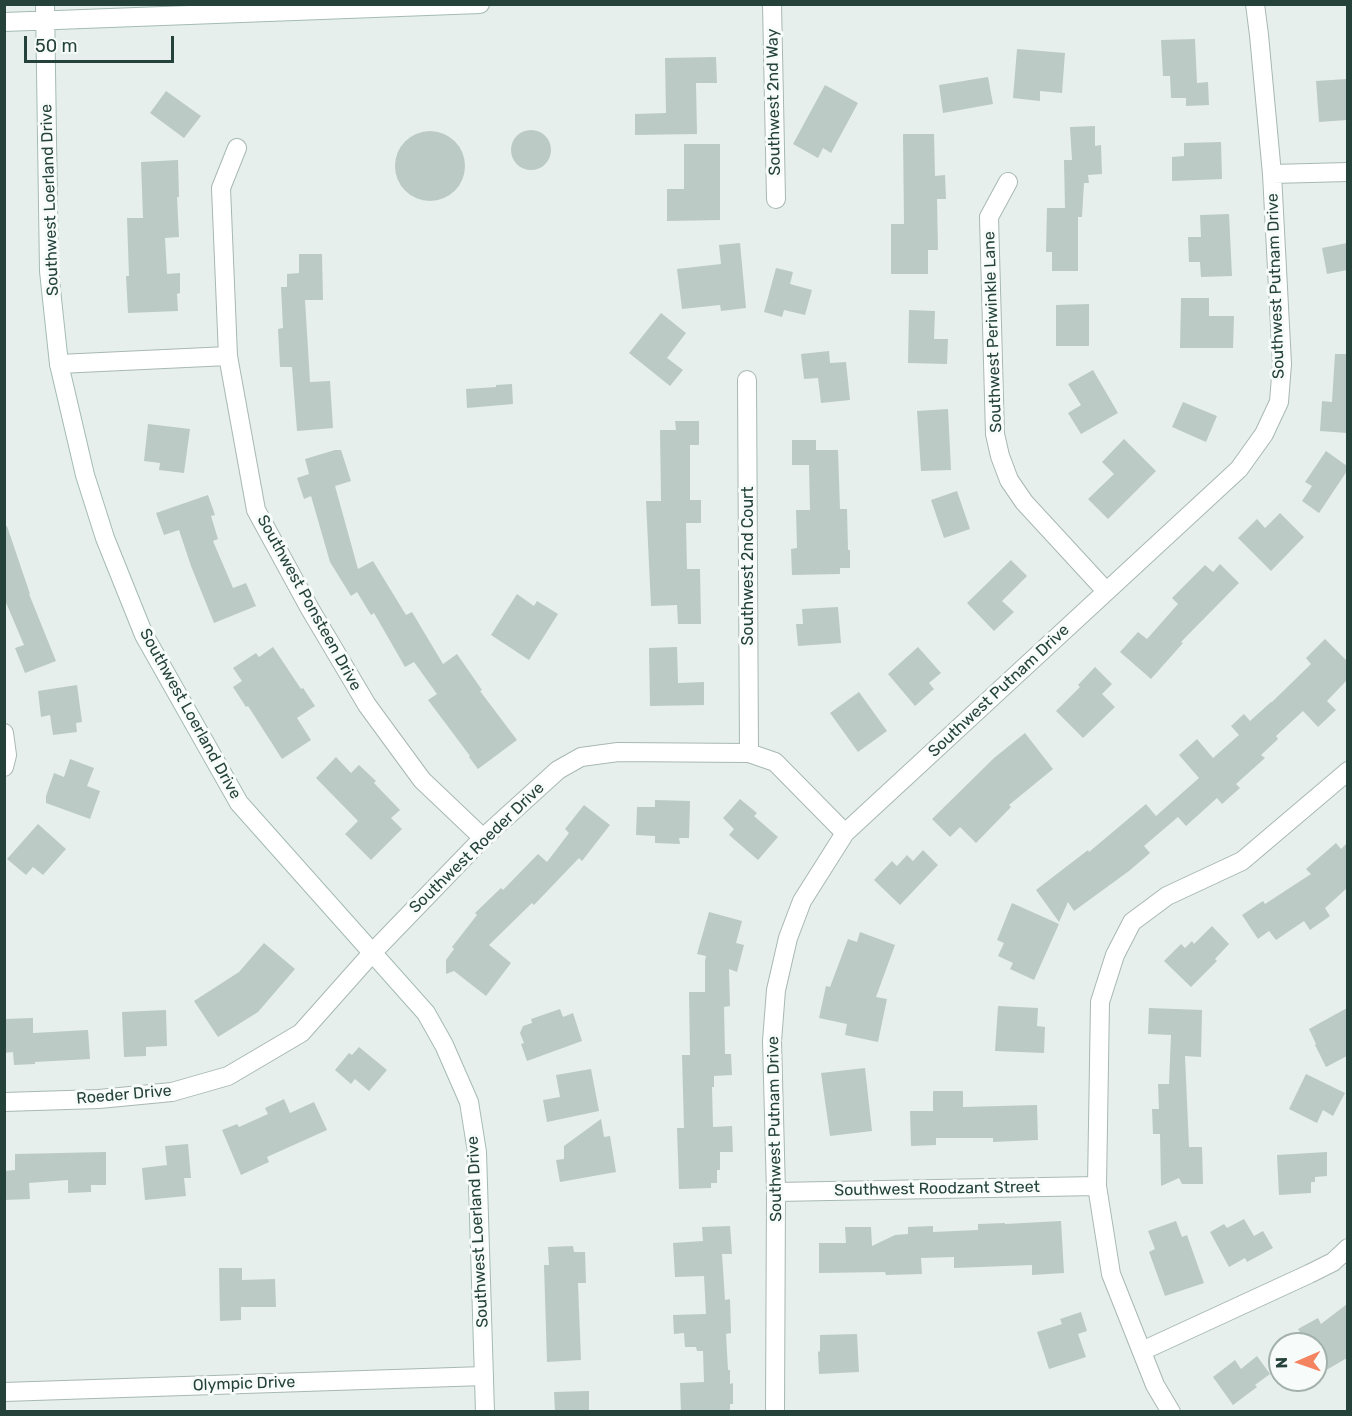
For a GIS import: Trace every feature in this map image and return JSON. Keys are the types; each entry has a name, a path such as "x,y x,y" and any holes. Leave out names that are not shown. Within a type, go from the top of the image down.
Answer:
{"street":[{"path":"4,22 46,13 480,4"},
{"name":"Southwest 2nd Way","path":"772,4 776,199"},
{"name":"Southwest Putnam Drive","path":"775,1412 776,1191 772,1041 776,990 788,938 802,901 845,833 1239,469 1264,434 1279,402 1282,364 1272,174 1255,4"},
{"name":"Southwest Loerland Drive","path":"46,13 49,271 60,364 88,485 105,538 144,635 239,803 426,1013 444,1045 469,1102 477,1152 484,1412"},
{"name":"Southwest Ponsteen Drive","path":"237,148 221,188 228,356 256,510 310,609 367,705 422,780 483,838"},
{"path":"1272,174 1347,172"},
{"name":"Southwest Periwinkle Lane","path":"1008,182 989,217 995,434 999,456 1009,480 1024,502 1106,591"},
{"path":"60,364 228,356"},
{"name":"Southwest 2nd Court","path":"747,380 749,753"},
{"path":"4,733 7,754 4,767"},
{"name":"Southwest Roeder Drive","path":"373,952 483,838 558,770 581,757 618,752 749,753 776,762 845,833"},
{"path":"1171,1412 1155,1385 1111,1274 1097,1186 1100,1002 1115,955 1132,922 1167,896 1242,861 1347,771"},
{"name":"Roeder Drive","path":"4,1102 99,1099 172,1092 228,1076 301,1033 373,952"},
{"name":"Southwest Roodzant Street","path":"776,1191 1097,1186"},
{"path":"1142,1351 1333,1262 1347,1248"},
{"name":"Olympic Drive","path":"4,1392 484,1376"}],"building":[{"path":"1195,39 1197,83 1208,82 1209,105 1186,106 1186,98 1171,98 1170,76 1163,76 1161,40"},
{"path":"1017,49 1065,53 1062,93 1040,91 1040,101 1013,98"},
{"path":"716,57 717,83 696,83 697,134 635,135 635,114 666,113 665,58"},
{"path":"988,77 993,104 943,113 939,85"},
{"path":"1347,79 1347,120 1319,122 1316,81"},
{"path":"825,85 858,103 831,153 823,148 818,158 793,144"},
{"path":"166,91 201,116 184,138 150,113"},
{"path":"1095,126 1095,146 1101,145 1102,174 1088,175 1089,183 1084,183 1082,217 1078,217 1078,271 1052,271 1052,252 1046,252 1047,208 1065,208 1064,160 1072,160 1070,127"},
{"path":"531,130 545,136 551,150 545,164 531,170 517,164 511,150 517,136"},
{"path":"430,131 449,137 459,147 465,166 459,185 449,195 430,201 411,195 401,185 395,166 401,147 411,137"},
{"path":"903,134 934,134 935,176 945,175 946,199 937,199 938,250 928,250 928,274 891,274 891,224 904,224"},
{"path":"1221,142 1222,179 1172,181 1172,157 1184,156 1184,143"},
{"path":"684,144 720,144 720,220 667,221 667,189 684,189"},
{"path":"178,160 179,237 165,238 167,274 180,273 180,293 177,294 178,311 128,313 127,218 143,218 141,162"},
{"path":"1229,214 1232,276 1201,277 1200,262 1189,262 1188,237 1201,237 1200,215"},
{"path":"740,243 746,308 721,311 720,305 682,309 677,269 721,264 719,245"},
{"path":"1347,243 1347,270 1327,274 1322,248"},
{"path":"299,254 322,254 323,300 305,300 310,382 330,381 333,428 297,431 292,367 280,367 278,329 283,328 281,287 287,287 287,274 299,273"},
{"path":"776,268 793,272 790,284 812,290 805,315 784,310 782,317 764,312"},
{"path":"1181,298 1209,298 1209,316 1234,316 1233,348 1180,348"},
{"path":"1089,304 1089,346 1056,346 1056,305"},
{"path":"909,310 935,311 934,339 948,339 947,364 908,363"},
{"path":"661,313 686,333 667,358 683,370 670,386 629,353"},
{"path":"829,351 830,363 846,362 850,400 821,403 818,378 804,379 801,354"},
{"path":"1335,354 1347,354 1347,433 1320,431 1322,401 1332,402"},
{"path":"1093,370 1118,413 1081,434 1068,413 1081,405 1068,384"},
{"path":"512,384 513,404 467,408 466,389"},
{"path":"1183,402 1217,416 1206,442 1172,427"},
{"path":"948,409 951,470 921,471 917,411"},
{"path":"675,421 699,421 699,445 690,445 690,500 701,500 701,523 686,523 687,569 700,569 701,624 678,624 677,605 651,606 646,501 661,501 660,430 676,430"},
{"path":"148,424 190,429 184,473 159,470 160,463 144,461"},
{"path":"1124,439 1156,471 1108,519 1088,499 1114,474 1102,462"},
{"path":"792,440 816,440 816,450 838,450 840,509 847,509 848,550 850,550 850,568 840,568 840,574 792,575 791,549 797,548 796,510 810,510 809,465 792,465"},
{"path":"341,450 351,481 335,486 358,569 373,561 406,615 412,612 443,664 457,654 482,690 480,691 517,740 478,769 428,700 437,694 414,662 405,667 374,613 371,615 357,592 351,596 330,562 311,496 304,499 297,478 309,474 305,459"},
{"path":"1326,451 1347,466 1347,471 1319,513 1302,501 1312,486 1305,482"},
{"path":"957,491 970,529 944,538 931,500"},
{"path":"208,495 215,515 211,516 218,539 213,541 233,588 246,583 256,606 214,623 179,530 164,535 156,513"},
{"path":"1280,513 1304,537 1271,571 1238,538 1257,519 1265,528"},
{"path":"7,526 29,594 56,661 25,673 15,648 24,645 4,598 4,527"},
{"path":"1011,560 1027,576 1002,601 1014,612 994,631 967,603"},
{"path":"1220,564 1239,583 1181,642 1183,643 1151,679 1120,652 1138,632 1147,639 1178,604 1172,598 1205,565 1213,572"},
{"path":"517,594 534,606 537,601 558,614 529,660 491,635"},
{"path":"838,607 841,643 798,646 796,624 803,624 802,609"},
{"path":"1325,639 1347,661 1347,680 1327,701 1336,710 1318,727 1303,711 1276,736 1278,739 1261,755 1265,758 1236,784 1240,788 1222,804 1217,798 1186,826 1178,817 1144,846 1150,853 1129,871 1074,911 1068,902 1059,922 1036,890 1088,850 1089,852 1146,804 1156,816 1199,778 1179,755 1197,739 1213,758 1239,735 1231,726 1244,714 1250,721 1272,702 1311,664 1306,658"},
{"path":"273,647 315,706 297,718 311,740 282,759 233,687 242,681 233,668 256,653 259,657"},
{"path":"677,647 678,683 704,682 704,705 650,706 649,648"},
{"path":"918,647 941,673 929,683 934,689 915,706 888,674"},
{"path":"1095,667 1112,684 1102,694 1115,707 1083,738 1056,711 1080,687 1078,685"},
{"path":"77,685 82,722 76,723 77,732 53,735 50,715 41,717 38,691"},
{"path":"859,692 887,731 858,752 830,713"},
{"path":"1025,733 1053,769 1009,805 1011,807 976,843 960,827 950,837 932,819 994,758"},
{"path":"336,757 351,773 359,765 400,810 391,818 402,829 371,860 345,834 358,821 316,778"},
{"path":"70,759 94,768 87,786 100,791 90,819 46,803 46,796 54,773 64,777"},
{"path":"740,799 757,813 754,816 778,837 758,860 729,835 734,829 723,818"},
{"path":"655,800 690,801 689,838 679,838 680,844 655,843 655,836 636,835 637,807 655,807"},
{"path":"584,805 610,825 582,861 579,858 534,905 532,903 489,945 511,963 486,996 454,971 446,974 446,960 454,949 452,947 477,915 475,913 501,888 503,890 538,854 547,862 569,833 565,829"},
{"path":"38,824 66,849 43,875 33,867 26,875 7,859"},
{"path":"1336,843 1341,849 1347,843 1347,888 1325,908 1330,916 1310,930 1304,921 1276,940 1269,931 1258,939 1242,915 1263,901 1265,904 1311,874 1306,869"},
{"path":"923,850 938,865 900,905 874,880 892,861 897,866 907,855 913,861"},
{"path":"1012,903 1059,924 1034,980 1010,969 1013,963 998,956 1004,943 997,940"},
{"path":"709,912 742,921 736,943 744,945 737,972 729,969 730,1006 724,1007 725,1054 731,1054 732,1075 714,1076 714,1087 712,1087 713,1127 732,1126 733,1152 720,1152 717,1183 711,1183 711,1188 679,1189 677,1128 684,1128 682,1055 690,1055 689,992 705,992 706,956 697,954"},
{"path":"1212,926 1229,944 1215,959 1217,961 1191,987 1164,961 1181,944 1185,948 1192,941 1194,944"},
{"path":"860,932 895,945 876,997 887,999 878,1042 845,1035 847,1024 819,1018 826,986 830,987 848,939 857,942"},
{"path":"264,943 295,969 258,1012 218,1037 194,1001 239,972"},
{"path":"998,1006 1038,1008 1037,1026 1045,1027 1044,1053 995,1051"},
{"path":"1149,1008 1202,1010 1201,1057 1185,1056 1189,1147 1202,1147 1203,1184 1182,1184 1179,1178 1161,1186 1160,1134 1153,1134 1152,1109 1159,1109 1158,1084 1169,1084 1171,1035 1148,1034"},
{"path":"1347,1008 1347,1056 1326,1067 1309,1029"},
{"path":"560,1009 563,1017 573,1013 582,1041 527,1061 521,1044 524,1043 520,1033 523,1026 532,1023 531,1019"},
{"path":"166,1010 167,1046 146,1047 146,1056 124,1057 122,1012"},
{"path":"33,1018 33,1033 88,1030 90,1059 14,1065 13,1052 4,1053 4,1019"},
{"path":"359,1047 387,1070 369,1091 355,1079 351,1084 335,1070 349,1053 352,1055"},
{"path":"865,1068 872,1131 830,1136 821,1073"},
{"path":"591,1069 599,1111 547,1122 543,1100 560,1097 556,1075"},
{"path":"1306,1074 1345,1093 1333,1116 1323,1110 1317,1123 1289,1109"},
{"path":"933,1091 963,1091 963,1107 1037,1105 1038,1140 993,1142 993,1138 936,1138 936,1145 911,1146 910,1111 933,1111"},
{"path":"284,1099 290,1113 314,1102 327,1130 267,1157 269,1162 241,1175 222,1130 237,1124 239,1127 268,1114 265,1108"},
{"path":"601,1119 604,1137 610,1136 616,1172 560,1182 556,1160 564,1159 564,1146"},
{"path":"188,1144 191,1178 184,1178 186,1196 145,1200 142,1168 167,1165 165,1146"},
{"path":"106,1152 106,1185 91,1185 91,1192 68,1193 68,1180 29,1183 30,1199 4,1200 4,1171 15,1170 15,1154"},
{"path":"1327,1152 1327,1176 1315,1177 1315,1182 1311,1182 1311,1193 1279,1195 1277,1155"},
{"path":"1244,1219 1254,1236 1263,1231 1273,1248 1247,1262 1245,1258 1229,1267 1210,1232 1224,1224 1227,1228"},
{"path":"1061,1221 1064,1273 1032,1275 1032,1265 954,1268 954,1257 921,1258 922,1274 819,1273 819,1243 846,1243 845,1227 871,1227 872,1246 895,1235 908,1234 908,1227 933,1226 933,1232 978,1230 978,1224"},
{"path":"1176,1221 1182,1237 1187,1235 1204,1283 1165,1296 1149,1252 1155,1249 1148,1231"},
{"path":"730,1226 732,1254 722,1254 725,1300 730,1299 731,1333 726,1334 730,1384 733,1383 733,1404 730,1404 730,1412 681,1412 680,1383 704,1382 703,1351 697,1351 696,1347 685,1347 684,1333 674,1334 673,1315 706,1314 704,1276 675,1277 673,1243 703,1241 702,1227"},
{"path":"573,1246 574,1252 585,1252 586,1283 578,1283 581,1360 547,1362 544,1265 549,1265 548,1247"},
{"path":"219,1268 242,1268 242,1280 275,1279 276,1307 241,1307 241,1320 220,1321"},
{"path":"1347,1304 1347,1358 1328,1369 1328,1332 1300,1332 1298,1329 1318,1318 1321,1324"},
{"path":"1081,1312 1087,1331 1078,1334 1086,1357 1049,1369 1037,1332 1062,1324 1060,1319"},
{"path":"857,1334 859,1372 819,1374 820,1335"},
{"path":"1257,1356 1268,1371 1268,1375 1233,1405 1213,1377 1235,1360 1241,1369"},
{"path":"589,1391 589,1412 555,1412 554,1392"}]}
